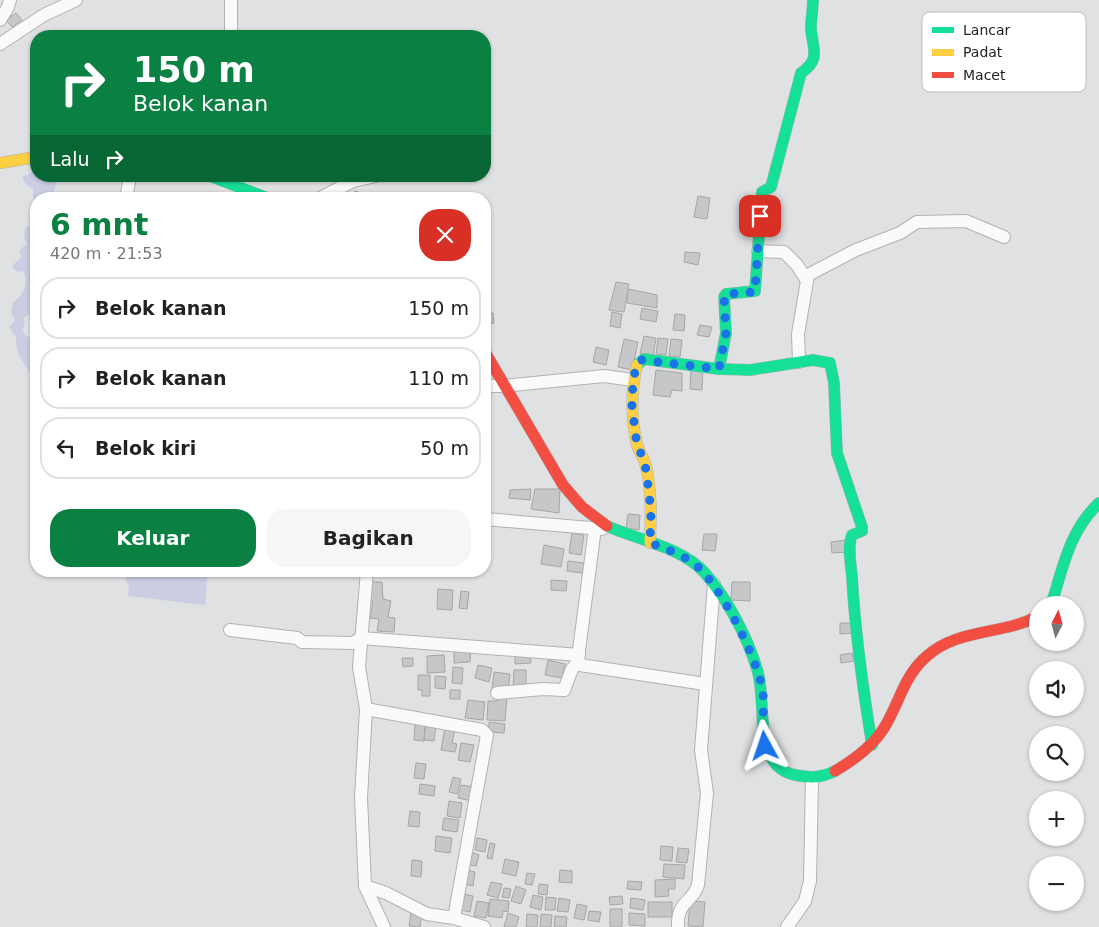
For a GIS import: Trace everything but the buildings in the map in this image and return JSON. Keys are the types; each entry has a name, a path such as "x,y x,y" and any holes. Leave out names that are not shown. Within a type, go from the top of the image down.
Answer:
{"street":[{"path":"0,20 10,0"},
{"path":"0,44 44,15 76,0"},
{"path":"231,0 231,30"},
{"path":"719,369 726,333 724,297 726,294 755,292 762,192 771,187 801,73 809,69 815,58 811,29 814,0"},
{"path":"0,163 30,158"},
{"path":"226,182 252,192"},
{"path":"332,192 351,182"},
{"path":"799,362 798,334 808,276 856,250 904,231 917,222 961,220 972,222 1004,237"},
{"path":"758,251 784,252 797,265 806,279"},
{"path":"650,543 649,491 644,459 637,446 632,406 633,380 638,362 644,360 719,369 750,370 799,362 825,360 830,363 834,383 837,454 862,527 862,531 852,535 850,540 851,574 865,705 872,745"},
{"path":"491,363 542,452 569,491 592,516 618,530 689,560 714,584 750,651 758,671 764,700 762,736 768,754 781,770 790,774 812,778 825,776 837,770 872,745 883,731 910,674 926,656 958,637 1001,628 1029,619"},
{"path":"491,386 604,376 633,380"},
{"path":"1054,596 1073,534 1085,516 1099,503"},
{"path":"491,519 618,530"},
{"path":"497,693 543,689 564,690 578,658 594,528"},
{"path":"366,577 359,674 366,709 360,792 365,886 384,927"},
{"path":"678,927 680,909 698,885 707,793 701,758 705,684 714,584"},
{"path":"230,630 297,638 302,642 353,643 361,638 578,658"},
{"path":"578,658 584,667 705,684"},
{"path":"366,709 482,730 487,735 454,918"},
{"path":"787,927 805,901 810,881 812,778"},
{"path":"365,886 427,914 454,918 484,927"}],"shaded area":[{"path":"30,173 30,182 57,182 53,192 33,192 33,188 26,185 22,177"},
{"path":"28,226 30,228 30,314 23,318 25,320 23,329 25,335 30,338 30,372 17,349 16,337 9,327 15,320 11,312 13,302 23,292 26,280 23,271 17,272 12,266 22,256 19,251 27,243 24,238 25,228"},
{"path":"125,577 207,577 205,605 128,596 129,588"}],"traffic: fast":[{"path":"637,365 644,359 719,369 726,333 724,297 726,294 755,291 762,192 771,187 801,73 812,63 814,58 811,28 813,0"},
{"path":"226,182 252,192"},
{"path":"719,369 750,370 813,360 830,363 834,383 837,453 862,527 862,531 852,535 850,556 857,640 872,745"},
{"path":"1054,596 1075,535 1089,513 1099,503"},
{"path":"607,526 672,550 695,564 705,573 729,607 753,657 760,682 764,731 772,759 781,769 795,775 816,777 835,771"}],"traffic: slow":[{"path":"0,163 30,158"},
{"path":"637,365 633,395 633,415 637,445 645,463 649,482 650,543"}],"traffic: jam":[{"path":"491,362 563,485 582,507 607,526"},
{"path":"835,771 862,752 879,735 889,719 907,681 927,656 939,647 967,636 1029,620"}],"route":[{"path":"760,216 756,289 755,292 726,294 724,297 726,333 722,364 719,369 641,360 637,364 633,380 632,406 637,446 644,459 647,476 651,512 650,543 689,560 714,584 750,651 758,671 764,700 762,736 765,746"}]}
